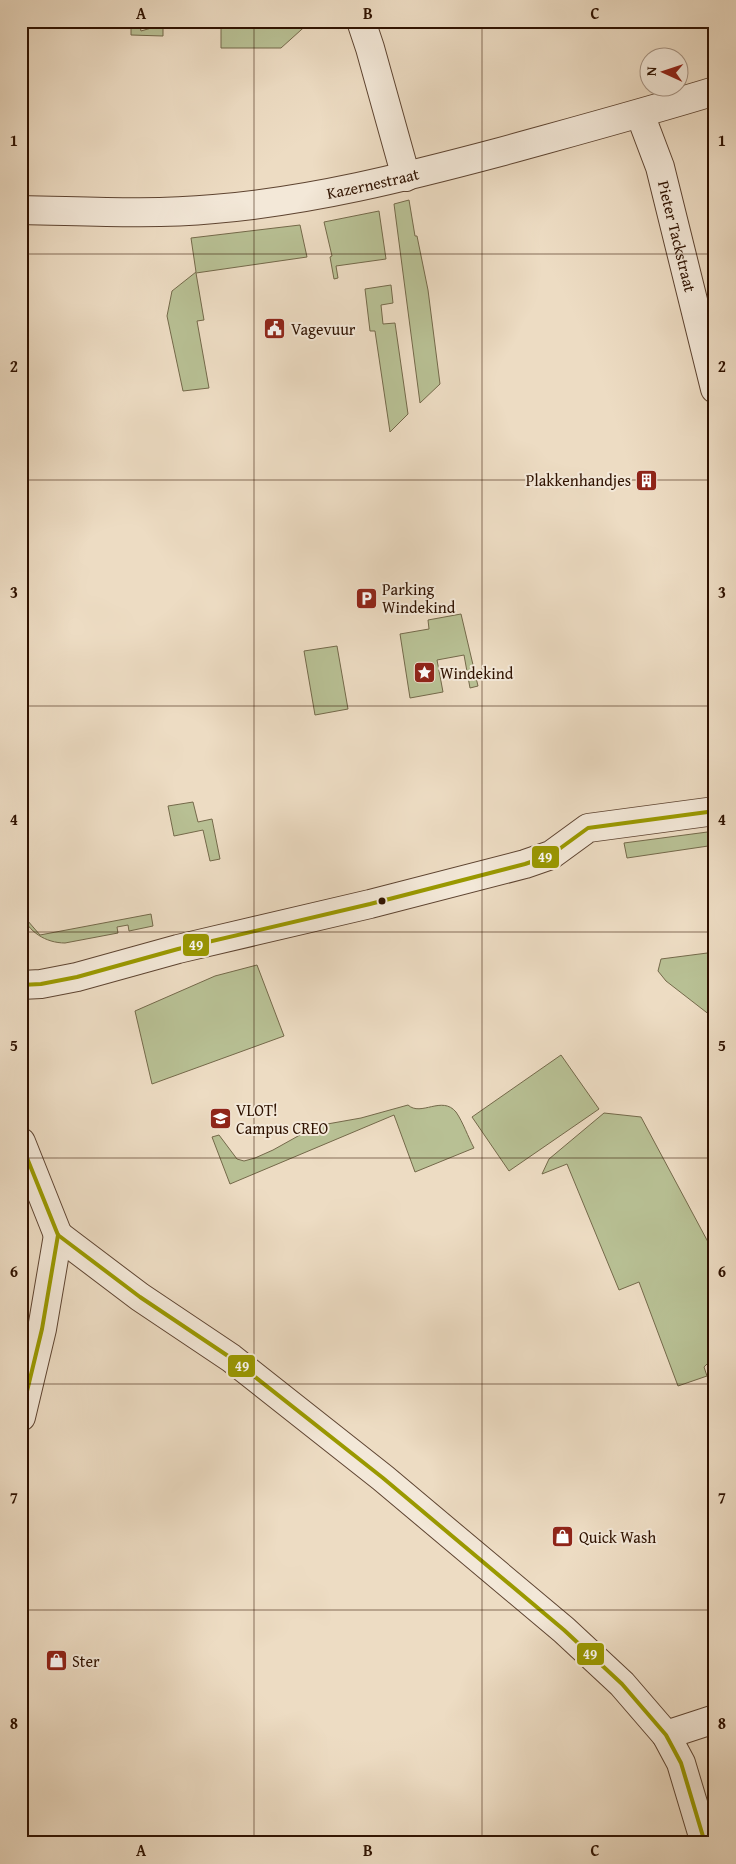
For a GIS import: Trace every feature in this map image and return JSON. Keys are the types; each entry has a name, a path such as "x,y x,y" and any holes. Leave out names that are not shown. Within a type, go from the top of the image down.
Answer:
{"street":[{"path":"362,21 406,177"},
{"name":"Kazernestraat","path":"21,210 165,212 213,210 301,198 406,177 640,114 715,91"},
{"name":"Pieter Tackstraat","path":"640,114 660,167 715,389"},
{"path":"21,985 41,984 77,977 178,949 370,904 525,864 551,855 588,828 715,810"},
{"path":"21,1142 58,1235 140,1297 231,1358 383,1478 564,1630 622,1684 666,1735 680,1764 705,1843"},
{"path":"21,1417 42,1329 58,1235"},
{"path":"666,1735 715,1720"}],"green space":[{"path":"131,21 139,21 141,31 158,26 158,23 163,22 163,36 131,35"},
{"path":"221,21 311,21 281,48 221,48"},
{"path":"409,200 415,236 417,236 428,290 440,384 420,403 394,204"},
{"path":"379,211 386,259 336,266 338,278 334,279 330,257 332,256 324,222"},
{"path":"300,225 307,257 196,273 204,320 197,321 209,388 183,391 167,316 172,291 196,272 191,238"},
{"path":"391,285 393,303 381,305 383,324 395,323 408,414 390,432 375,331 370,331 365,289"},
{"path":"461,614 478,686 470,688 464,655 437,660 443,692 410,698 400,634 429,629 428,620"},
{"path":"337,646 348,709 315,715 304,651"},
{"path":"193,802 198,822 212,819 220,859 210,861 203,830 174,836 168,806"},
{"path":"715,831 715,845 627,858 624,843"},
{"path":"21,913 40,935 151,914 153,926 129,931 128,925 117,927 118,933 65,943 51,941 38,935 28,926"},
{"path":"715,952 715,1019 666,981 658,971 661,959"},
{"path":"257,965 284,1036 152,1084 135,1011 215,976"},
{"path":"561,1055 599,1109 509,1171 472,1117"},
{"path":"408,1105 419,1109 438,1105 450,1107 459,1116 474,1148 415,1172 394,1115 230,1184 212,1137 219,1135 237,1159 244,1161 273,1150 316,1126 361,1118"},
{"path":"604,1113 641,1117 715,1255 715,1356 704,1367 707,1376 678,1386 639,1282 619,1290 567,1164 542,1174 549,1159"}],"transit line":[{"name":"49","path":"21,985 41,984 77,977 178,949 370,904 525,864 551,855 588,828 715,811"},
{"name":"49","path":"21,1143 58,1235"},
{"name":"49","path":"58,1235 140,1297 231,1358 383,1478 564,1630 622,1684 666,1735 681,1763 705,1843"},
{"name":"49","path":"21,1416 42,1329 58,1235"}],"place":[{"name":"Vagevuur","path":"275,329"},
{"name":"Plakkenhandjes","path":"647,480"},
{"name":"Parking Windekind","path":"366,598"},
{"name":"Windekind","path":"424,673"},
{"name":"VLOT! Campus CREO","path":"220,1119"},
{"name":"Quick Wash","path":"563,1537"},
{"name":"Ster","path":"56,1661"}]}
